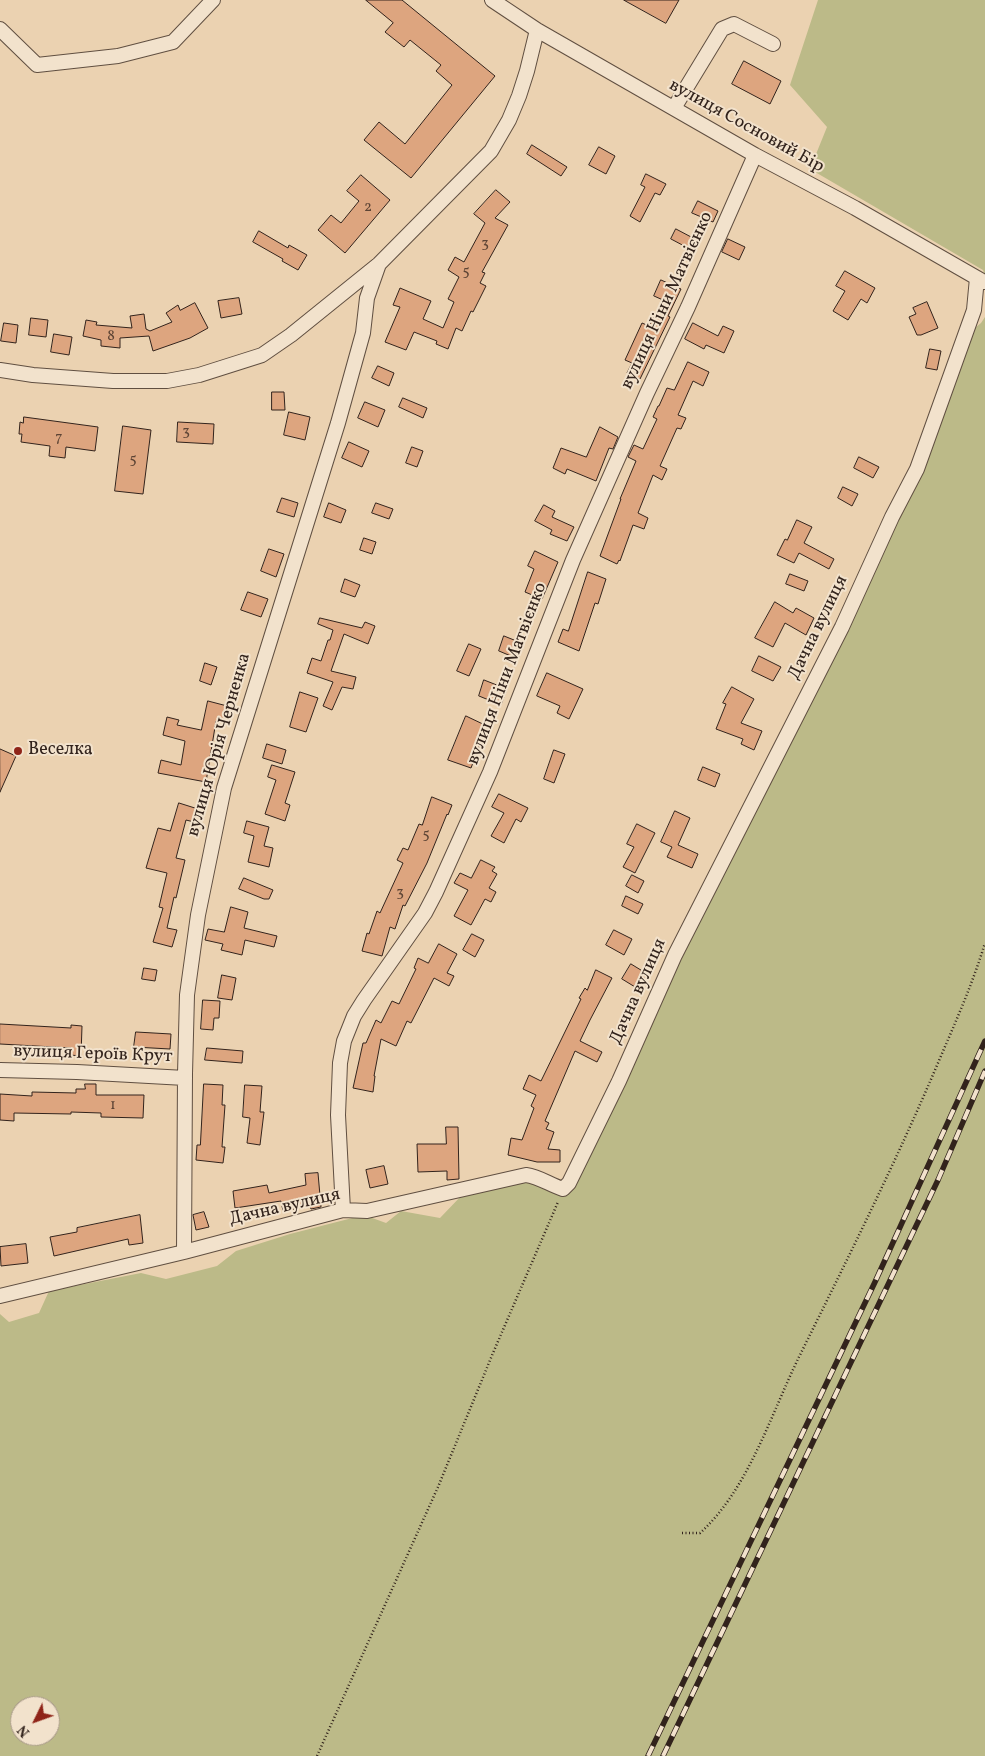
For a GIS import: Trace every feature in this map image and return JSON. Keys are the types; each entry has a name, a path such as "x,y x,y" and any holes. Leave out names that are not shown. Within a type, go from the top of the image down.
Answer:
{"street":[{"path":"0,29 36,65 118,56 173,42 213,0"},
{"name":"вулиця Сосновий Бір","path":"492,0 537,30 755,155 855,208 981,280"},
{"path":"674,108 722,30 734,24 772,44"},
{"path":"0,370 33,375 113,381 167,381 199,375 262,355 291,335 379,264 491,151 509,120 519,96 528,71 537,30"},
{"name":"вулиця Ніни Матвієнко","path":"343,1210 338,1115 340,1063 344,1040 354,1016 425,913 436,892 490,772 573,560 755,155"},
{"name":"вулиця Юрія Черненка","path":"184,1252 187,995 198,915 224,788 338,423 363,333 367,298 379,264"},
{"name":"Дачна вулиця","path":"0,1296 184,1252 343,1210 367,1211 526,1175 537,1177 551,1186 563,1189 570,1183 619,1081 675,955 842,627 892,517 918,469 974,310 981,280"},
{"name":"вулиця Героїв Крут","path":"0,1070 185,1078"}],"path":[{"path":"682,1533 700,1533 713,1522 742,1481 787,1382 898,1156 974,981 985,943"},
{"path":"317,1756 438,1487 492,1352 563,1189"}],"shaded area":[{"path":"818,0 985,0 985,276 983,270 810,169 827,127 790,85"},
{"path":"985,317 985,1756 0,1756 0,1314 9,1322 39,1313 49,1291 141,1273 166,1279 217,1266 236,1251 290,1234 364,1215 386,1223 401,1211 440,1218 463,1194 532,1180 556,1194 571,1191 737,841 932,446 971,331"}],"building":[{"path":"366,0 402,0 495,76 411,178 364,140 379,122 405,144 452,85 436,71 441,65 410,40 404,47 385,32 393,23"},
{"path":"624,0 679,0 666,23"},
{"path":"744,61 781,81 770,104 732,84"},
{"path":"532,145 567,167 561,176 527,154"},
{"path":"599,147 615,156 606,174 589,165"},
{"path":"646,174 666,184 660,195 655,193 640,222 630,216 645,187 641,185"},
{"path":"361,175 390,200 345,253 318,230 331,215 341,223 359,201 347,191"},
{"path":"496,190 510,202 495,218 508,225 482,272 485,273 480,283 486,286 462,331 456,328 448,349 436,344 437,341 414,332 406,350 385,342 400,307 393,305 400,288 431,301 423,319 443,328 454,302 448,299 459,277 448,270 455,257 464,262 485,223 474,214"},
{"path":"698,201 718,211 713,222 692,213"},
{"path":"676,229 693,238 688,248 671,239"},
{"path":"259,231 288,248 289,245 307,255 298,270 253,242"},
{"path":"728,239 745,247 739,260 722,252"},
{"path":"845,271 875,288 867,303 861,299 848,320 833,311 845,291 836,286"},
{"path":"661,280 681,289 668,316 670,317 640,379 627,373 632,363 625,360 642,323 649,326 663,300 654,296"},
{"path":"239,298 242,314 221,318 218,301"},
{"path":"927,302 938,328 917,335 909,317 916,314 913,308"},
{"path":"195,303 208,328 190,338 153,351 149,336 120,338 120,348 101,346 101,340 83,336 86,320 97,322 96,325 132,328 130,316 144,314 146,329 150,331 172,322 166,313 178,305 180,310"},
{"path":"31,318 48,320 46,337 29,335"},
{"path":"4,323 18,325 16,343 1,341"},
{"path":"693,323 718,336 723,326 734,331 724,353 706,345 704,349 685,339"},
{"path":"54,334 72,337 69,355 51,352"},
{"path":"930,349 941,351 937,370 926,368"},
{"path":"688,362 709,372 703,386 693,381 678,415 686,418 681,429 677,428 660,466 667,469 662,480 653,475 638,513 648,518 644,529 633,525 620,561 617,564 600,556 636,461 628,457 634,445 643,449 657,419 653,417 667,388 674,390"},
{"path":"378,366 394,373 389,386 372,378"},
{"path":"272,392 284,392 285,410 272,410"},
{"path":"403,398 427,408 423,418 399,407"},
{"path":"365,402 385,410 378,427 358,418"},
{"path":"289,412 310,417 305,440 284,435"},
{"path":"24,417 98,427 95,451 66,447 65,458 49,456 50,446 21,442 22,434 19,434 20,422 23,423"},
{"path":"178,422 214,424 213,444 177,442"},
{"path":"123,426 151,430 143,494 115,491"},
{"path":"600,427 618,437 613,449 609,448 596,481 567,469 565,474 553,468 561,448 586,457"},
{"path":"349,442 369,451 362,467 342,458"},
{"path":"412,447 423,451 417,467 406,463"},
{"path":"859,457 879,467 873,478 854,468"},
{"path":"843,487 858,494 852,506 838,498"},
{"path":"282,498 298,503 294,517 277,512"},
{"path":"329,503 346,510 341,523 324,517"},
{"path":"376,503 393,509 389,519 372,513"},
{"path":"544,505 555,511 552,517 574,527 567,541 550,534 552,530 535,521"},
{"path":"797,520 812,527 804,543 834,559 829,569 799,553 794,563 777,555"},
{"path":"364,538 376,542 372,554 360,550"},
{"path":"269,549 284,554 276,577 261,571"},
{"path":"535,551 558,562 542,599 525,592 534,569 528,566"},
{"path":"588,572 606,579 598,604 595,603 579,651 558,642 563,629 568,631"},
{"path":"790,574 808,581 804,591 786,584"},
{"path":"345,579 360,585 355,597 341,592"},
{"path":"248,592 268,599 261,617 241,610"},
{"path":"775,602 793,613 796,608 814,618 806,635 785,623 773,647 755,638"},
{"path":"320,618 362,628 365,622 375,626 368,644 344,634 331,671 356,677 353,689 342,687 332,710 323,706 333,682 307,673 312,658 321,661 333,630 318,624"},
{"path":"504,636 524,644 518,659 499,651"},
{"path":"469,644 481,649 469,676 457,671"},
{"path":"759,656 781,667 773,681 752,671"},
{"path":"205,663 217,667 211,685 200,681"},
{"path":"547,673 583,689 569,719 557,713 560,706 537,696"},
{"path":"484,680 507,689 501,705 479,696"},
{"path":"732,687 754,699 741,723 762,731 754,750 741,744 743,739 716,729 726,704 723,703"},
{"path":"300,692 318,698 306,732 290,727"},
{"path":"208,701 231,707 227,724 216,721 206,782 158,773 161,760 181,765 185,741 163,735 167,717 179,720 177,725 201,730"},
{"path":"466,716 487,726 471,768 448,760"},
{"path":"267,744 286,750 282,764 263,758"},
{"path":"0,749 16,756 0,792"},
{"path":"554,750 565,754 554,783 544,779"},
{"path":"272,765 295,772 285,803 290,805 285,821 265,814 276,780 268,777"},
{"path":"703,767 720,774 715,787 698,780"},
{"path":"499,794 528,808 521,822 516,819 504,843 491,836 504,813 492,807"},
{"path":"432,797 452,805 427,863 405,906 403,905 395,929 390,927 382,956 362,951 367,933 369,934 377,911 380,913 403,863 397,860 403,848 408,850 419,824 422,825"},
{"path":"179,803 198,809 194,822 186,820 176,858 185,860 167,928 177,930 172,947 153,942 163,908 159,907 167,873 146,868 158,828 170,831"},
{"path":"675,811 690,818 678,845 698,854 692,868 667,857 672,847 661,842"},
{"path":"247,821 269,827 264,846 273,848 269,867 248,862 254,836 244,833"},
{"path":"637,824 655,833 635,873 623,867 634,847 627,844"},
{"path":"481,860 495,867 492,871 497,874 489,888 496,892 491,902 485,899 471,925 454,916 468,890 454,883 460,873 471,878"},
{"path":"632,875 644,881 638,893 626,886"},
{"path":"244,878 273,890 269,899 264,899 239,889"},
{"path":"626,896 643,904 638,914 622,906"},
{"path":"231,907 248,912 244,928 277,936 274,947 245,940 242,955 221,950 223,944 205,940 208,929 224,932"},
{"path":"614,930 632,939 624,955 606,945"},
{"path":"472,934 484,940 475,957 463,950"},
{"path":"439,944 457,954 447,973 454,976 449,986 434,978 411,1023 407,1021 396,1046 381,1039 373,1092 353,1088 363,1043 366,1043 376,1020 381,1023 392,1001 399,1004 416,969 414,968 418,958 428,963"},
{"path":"631,964 649,975 640,990 622,979"},
{"path":"144,968 157,970 155,981 142,979"},
{"path":"596,970 612,978 580,1041 602,1052 597,1062 575,1051 545,1121 549,1123 546,1129 554,1132 548,1149 560,1150 560,1162 537,1162 508,1155 511,1138 522,1140 534,1108 531,1106 536,1095 523,1089 529,1075 541,1081 581,999 579,998 585,988 587,990"},
{"path":"222,975 236,978 232,1000 218,998"},
{"path":"203,1000 220,1001 219,1018 214,1018 213,1030 201,1029"},
{"path":"0,1024 71,1028 71,1025 82,1026 81,1056 70,1055 71,1048 0,1044"},
{"path":"136,1032 171,1034 170,1049 134,1047"},
{"path":"207,1048 243,1051 242,1063 205,1060"},
{"path":"85,1084 96,1084 96,1095 144,1095 143,1118 101,1117 101,1113 71,1112 71,1114 14,1113 14,1121 0,1120 0,1094 32,1096 32,1092 76,1093 76,1089 85,1089"},
{"path":"204,1084 223,1085 222,1105 225,1105 222,1147 225,1147 223,1163 196,1160 197,1145 200,1145"},
{"path":"245,1085 262,1086 260,1112 264,1112 260,1145 247,1143 250,1118 243,1117"},
{"path":"446,1127 458,1127 459,1179 447,1180 447,1171 418,1172 417,1144 446,1144"},
{"path":"384,1166 388,1184 370,1188 366,1170"},
{"path":"318,1173 321,1207 311,1209 310,1206 283,1211 281,1201 235,1208 233,1191 267,1185 269,1193 306,1185 305,1174"},
{"path":"204,1212 209,1227 196,1230 193,1215"},
{"path":"140,1215 143,1243 129,1245 128,1239 54,1256 50,1237 77,1232 77,1228"},
{"path":"26,1244 28,1263 1,1266 0,1247"}],"railway":[{"path":"648,1756 875,1282 985,1041"},
{"path":"663,1756 938,1180 985,1071"}],"place":[{"name":"Веселка","path":"18,751"}]}
